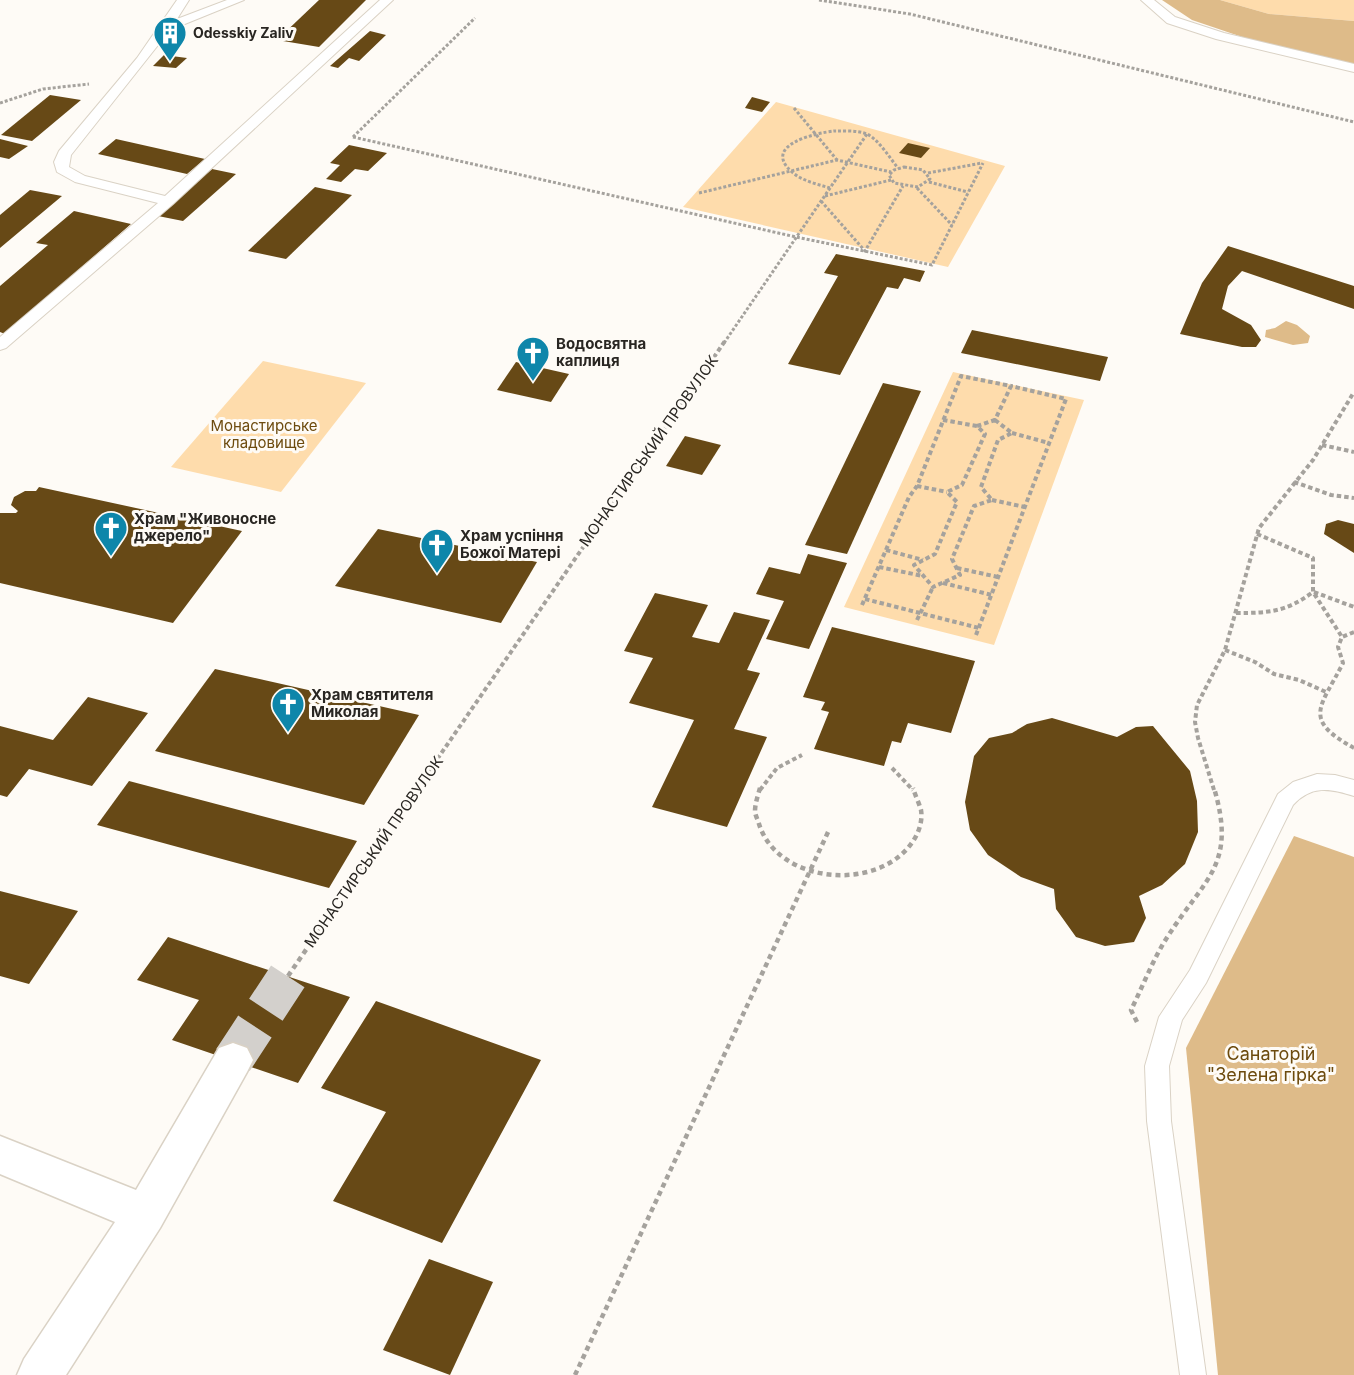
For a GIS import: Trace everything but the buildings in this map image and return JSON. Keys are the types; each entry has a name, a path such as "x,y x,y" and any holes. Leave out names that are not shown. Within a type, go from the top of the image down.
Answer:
{"street":[{"path":"39,1375 145,1214 233,1060"},
{"path":"0,1155 145,1214"}],"lane":[{"path":"168,201 80,179 62,169 60,162 64,154 146,57 183,0"},
{"path":"167,27 238,0"},
{"path":"0,345 168,201 387,0"},
{"path":"1147,0 1171,20 1220,36 1354,68"},
{"path":"1193,1375 1159,1121 1158,1066 1171,1017 1198,976 1285,800 1293,790 1306,783 1322,781 1354,788"}],"path":[{"path":"819,0 910,14 1354,122"},
{"path":"475,18 353,137 796,237 932,265 983,163 928,172 911,167 898,168 891,172 889,178 891,180"},
{"path":"0,103 19,95 58,85 123,83"},
{"path":"794,108 837,160"},
{"path":"830,188 811,184 795,177 782,158 786,148 795,140 815,133 848,131 867,134 898,168"},
{"name":"МОНАСТИРСЬКИЙ ПРОВУЛОК","path":"288,976 867,134"},
{"path":"699,193 837,160 891,172"},
{"path":"928,172 929,182"},
{"path":"824,196 891,180 903,186 916,187 929,182 968,192"},
{"path":"865,251 903,186"},
{"path":"916,187 952,225"},
{"path":"821,201 865,251"},
{"path":"862,605 909,497 917,486 961,376 1066,399 976,635"},
{"path":"943,420 977,426 995,420 1011,386"},
{"path":"1158,1066 1131,1010 1167,937 1208,883 1221,851 1222,816 1198,738 1195,722 1197,705 1225,650 1257,534 1269,514 1322,445 1354,393"},
{"path":"995,420 1012,433 1049,443"},
{"path":"946,492 962,485 984,434 977,426"},
{"path":"992,500 981,487 998,440 1012,433"},
{"path":"1322,445 1354,452"},
{"path":"1294,482 1331,495 1354,498"},
{"path":"917,486 946,492 957,502 935,554 914,565 933,587"},
{"path":"917,620 933,587 960,575 952,559 974,506 992,500 1025,507"},
{"path":"1257,534 1313,558 1313,592 1342,637"},
{"path":"886,550 924,560"},
{"path":"879,567 923,576"},
{"path":"957,568 998,577"},
{"path":"943,583 992,595"},
{"path":"1313,592 1354,607"},
{"path":"1235,613 1275,612 1292,608 1313,592"},
{"path":"865,599 979,628"},
{"path":"1354,632 1342,637 1338,647 1343,663 1326,692 1319,710 1322,727 1330,735 1354,748"},
{"path":"1225,650 1255,662 1274,674 1299,680 1326,692"},
{"path":"802,755 777,768 760,788 755,811 762,836 782,857 810,871 844,876 876,871 902,856 918,835 921,811 912,788 891,768"},
{"path":"575,1375 829,830"}],"green space":[{"path":"1220,0 1354,0 1354,21 1269,14"},
{"path":"776,102 1005,166 948,267 683,207"},
{"name":"Монастирське кладовище","path":"263,361 366,383 281,492 171,467"},
{"path":"953,372 1084,400 994,645 844,607"}],"shaded area":[{"path":"1162,0 1220,0 1269,14 1354,21 1354,64 1254,41 1192,20"},
{"path":"1286,321 1297,325 1310,336 1308,343 1293,345 1265,337 1266,330 1275,328"},
{"name":"Санаторій \"Зелена гірка\"","path":"1294,836 1354,857 1354,1375 1218,1375 1186,1048"}],"tunnel":[{"path":"233,1060 288,976"}],"place":[{"name":"Odesskiy Zaliv","path":"170,62"},
{"name":"Водосвятна каплиця","path":"533,382"},
{"name":"Храм \"Живоносне джерело\"","path":"111,557"},
{"name":"Храм успіння Божої Матері","path":"437,574"},
{"name":"Храм святителя Миколая","path":"288,733"}]}
